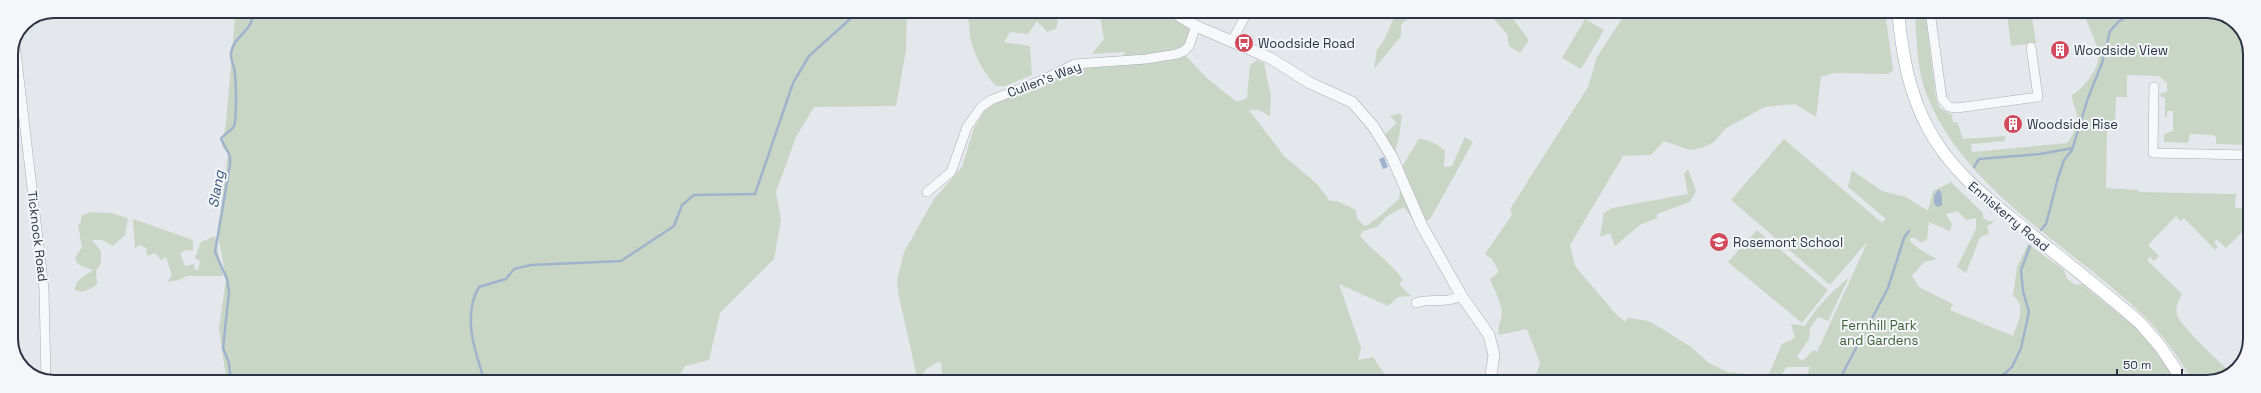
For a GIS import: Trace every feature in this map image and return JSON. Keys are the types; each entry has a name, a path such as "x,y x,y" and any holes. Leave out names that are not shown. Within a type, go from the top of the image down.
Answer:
{"main road":[{"name":"Enniskerry Road","path":"1899,18 1904,58 1914,95 1928,128 1952,165 1978,192 2140,323 2160,346 2179,375"}],"street":[{"path":"1182,18 1196,26 1270,58 1306,80 1352,102 1373,126 1392,157 1422,226 1461,295 1489,335 1494,355 1491,375"},
{"path":"1232,42 1244,18"},
{"path":"1931,18 1942,98 1945,104 1953,108 2038,97 2031,47"},
{"name":"Cullen's Way","path":"927,192 951,172 967,127 981,107 991,100 1040,81 1075,64 1146,59 1177,54 1184,51 1189,46 1196,26"},
{"name":"Ticknock Road","path":"18,69 44,289 46,374"},
{"path":"2154,88 2153,152 2243,155"},
{"path":"1416,303 1425,299 1453,301 1461,295"}],"green space":[{"path":"235,18 907,18 906,50 896,106 814,107 796,137 776,192 781,220 774,259 720,313 709,360 685,366 680,375 227,375 225,371 219,328 226,279 218,235 228,153 222,146 226,123"},
{"path":"967,18 1056,18 1058,21 1056,29 1047,32 1037,21 1028,34 1010,32 1004,42 1030,46 1032,75 1005,86 996,86 988,76 977,57 970,37"},
{"path":"1100,18 1176,18 1190,28 1188,42 1182,49 1131,58 1124,56 1125,52 1092,54 1104,39"},
{"path":"1394,18 1408,18 1401,25 1401,36 1374,69 1377,50 1384,40"},
{"path":"1512,18 1529,40 1520,53 1509,46 1507,34 1494,19"},
{"path":"1622,18 1886,18 1893,71 1888,74 1834,73 1821,77 1816,117 1795,104 1765,107 1726,128 1714,142 1702,148 1690,150 1664,141 1651,155 1623,156 1570,245 1575,266 1615,313 1625,322 1628,318 1649,321 1691,347 1709,363 1727,372 1758,375 1536,375 1540,363 1527,329 1499,335 1498,329 1502,313 1499,300 1490,279 1499,272 1492,259 1485,254 1512,215 1510,209 1588,87 1597,57"},
{"path":"1915,18 1926,18 1936,99 1940,108 1952,115 1953,123 1957,122 1963,139 2005,136 2005,141 1971,144 1972,152 2067,143 2077,124 2077,115 2072,95 2090,78 2096,66 2099,55 2095,40 2086,18 2212,18 2229,25 2234,30 2240,40 2243,51 2243,145 2216,144 2216,137 2213,135 2190,134 2188,143 2164,142 2164,134 2173,131 2173,111 2167,111 2167,117 2165,117 2165,98 2159,96 2162,93 2167,92 2167,83 2159,76 2127,75 2127,97 2116,97 2115,126 2107,127 2106,188 2139,190 2139,192 2236,194 2235,208 2243,208 2243,231 2226,248 2217,240 2214,242 2218,247 2215,250 2184,218 2181,221 2176,216 2148,245 2159,256 2154,261 2150,257 2147,260 2182,294 2178,304 2177,315 2186,328 2227,369 2212,375 2189,375 2165,340 2145,317 2116,291 2024,217 1995,191 1969,163 1946,132 1928,98 1924,87 1918,55"},
{"path":"2008,18 2032,18 2036,43 2011,46"},
{"path":"1585,19 1604,30 1581,69 1562,58"},
{"path":"1184,54 1208,79 1237,102 1247,98 1250,65 1257,60 1264,63 1271,96 1270,116 1259,110 1249,110 1284,156 1316,183 1330,201 1337,201 1356,210 1357,219 1365,226 1377,219 1399,199 1400,191 1405,195 1414,218 1411,217 1404,207 1387,216 1377,227 1363,231 1360,236 1398,274 1403,280 1399,284 1411,296 1398,297 1388,306 1339,284 1361,348 1358,360 1373,357 1385,375 942,375 941,363 938,362 926,369 922,375 917,375 899,297 897,281 904,252 934,199 962,167 974,128 985,110 992,105 1033,89 1073,68"},
{"path":"1397,114 1402,115 1399,137 1394,155 1383,136 1397,123 1390,116"},
{"path":"1465,137 1473,142 1430,219 1424,223 1401,168 1419,139 1430,141 1445,151 1444,167 1452,166"},
{"name":"Fernhill Park and Gardens","path":"1784,139 1882,223 1886,219 1848,187 1852,170 1882,191 1906,197 1928,211 1933,191 1951,182 1983,213 1983,218 1989,221 1995,221 1987,226 1989,234 1980,237 1966,273 1957,267 1976,229 1976,218 1967,220 1957,211 1946,214 1952,224 1950,231 1929,222 1927,239 1922,243 1915,238 1910,238 1910,241 1919,249 1937,259 1924,262 1912,276 1919,287 1953,304 1950,310 2013,336 2020,314 2020,304 2013,296 2017,267 2028,244 2064,270 2067,279 2076,285 2082,284 2135,327 2155,349 2172,375 1807,375 1810,367 1787,367 1781,375 1768,375 1782,344 1795,338 1791,324 1805,326 1819,306 1849,277 1828,321 1818,317 1810,328 1809,339 1797,356 1802,361 1814,350 1817,352 1868,241 1830,285 1731,200"},
{"path":"1688,169 1696,191 1690,202 1657,214 1657,218 1640,225 1615,246 1610,233 1600,237 1604,213 1612,208 1688,194 1684,174"},
{"path":"90,212 111,213 128,218 125,235 113,246 102,240 92,240 101,251 101,263 96,271 97,284 92,288 78,291 75,290 75,287 78,281 93,270 80,265 75,258 82,247 78,225 81,222 81,216"},
{"path":"133,219 193,240 193,251 185,250 180,253 185,266 194,264 195,269 198,270 200,261 195,258 201,242 215,236 223,276 187,276 179,280 167,282 172,275 166,257 161,260 155,253 147,256 146,248 140,245 135,248"},
{"path":"1757,230 1828,290 1802,323 1728,262"}],"water":[{"path":"1384,157 1388,167 1383,169 1379,159"},
{"path":"1939,189 1942,195 1942,205 1938,207 1934,204 1934,195"}],"waterway":[{"name":"Slang","path":"230,375 229,363 223,348 229,292 227,279 215,252 230,165 230,156 221,139 233,128 236,116 235,71 231,53 236,42 251,23 253,18"},
{"path":"483,375 474,346 471,322 471,310 479,287 506,279 514,269 531,265 621,261 674,226 682,205 694,195 755,194 793,83 809,56 851,18"},
{"path":"2041,230 2046,224 2064,160 2072,150 2088,98 2102,63 2110,31 2118,22 2124,18"},
{"path":"1974,167 1979,159 2040,154 2073,148"},
{"path":"1868,326 1888,288 1904,238 1909,231"},
{"path":"2003,375 2012,367 2021,348 2029,312 2023,291 2021,270 2030,246"},
{"path":"1842,375 1863,335"}],"place":[{"name":"Woodside Road","path":"1244,43"},
{"name":"Woodside View","path":"2060,50"},
{"name":"Woodside Rise","path":"2013,124"},
{"name":"Rosemont School","path":"1719,242"}]}
